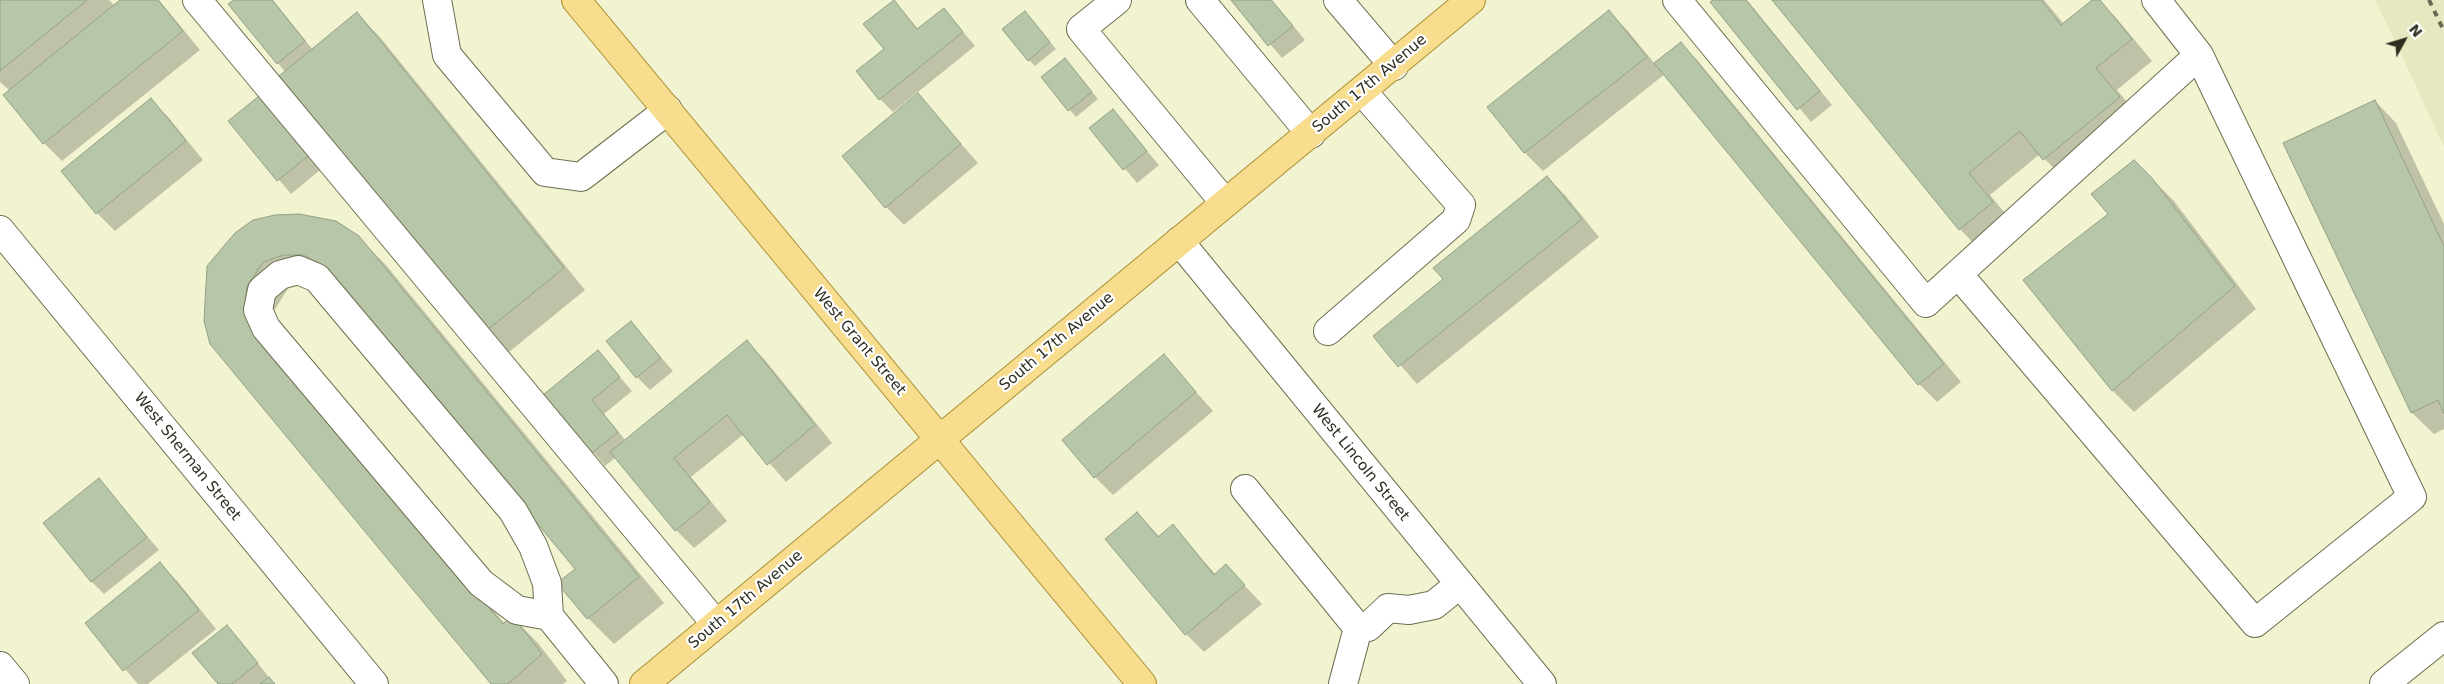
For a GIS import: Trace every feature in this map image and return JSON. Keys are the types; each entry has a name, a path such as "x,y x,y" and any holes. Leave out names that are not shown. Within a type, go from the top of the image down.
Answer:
{"main road":[{"name":"West Grant Street","path":"576,0 1142,684"},
{"name":"South 17th Avenue","path":"644,684 1225,203 1394,66 1471,0"}],"street":[{"path":"197,0 716,624"},
{"path":"437,0 447,55 544,172 581,177 668,110"},
{"path":"1117,0 1081,29 1225,203"},
{"path":"1200,0 1310,134"},
{"path":"1338,0 1394,66"},
{"path":"1677,0 1926,303 2198,55"},
{"path":"1958,274 2255,623 2412,497 2198,55 2156,0"},
{"path":"1328,331 1456,220 1461,205 1362,91"},
{"name":"West Sherman Street","path":"0,230 374,684"},
{"name":"West Lincoln Street","path":"1179,241 1542,684"},
{"path":"549,616 516,610 481,583 266,328 258,310 262,290 280,275 298,270 317,278 513,511 533,546 547,583 549,616 604,684"},
{"path":"1245,489 1358,628"},
{"path":"1358,628 1368,627 1388,608 1410,610 1434,605 1460,584"},
{"path":"1343,684 1358,628"},
{"path":"2401,679 2444,636"},
{"path":"0,666 15,684"}],"shaded area":[{"path":"2375,0 2444,0 2444,147 2399,49"}],"building":[{"path":"0,0 87,0 0,71"},
{"path":"120,0 158,0 183,31 43,144 3,95"},
{"path":"234,0 272,0 305,41 277,64 228,4"},
{"path":"894,0 917,29 944,8 963,32 879,100 856,71 884,49 863,24"},
{"path":"1231,0 1271,0 1293,26 1268,46"},
{"path":"1713,0 1746,0 1820,91 1797,110 1710,2"},
{"path":"1772,0 2041,0 2061,25 2092,0 2100,0 2132,39 2096,68 2120,97 2043,160 2020,131 1969,173 1993,202 1959,230"},
{"path":"1609,10 1647,57 1524,153 1487,107"},
{"path":"1025,11 1050,42 1028,61 1002,29"},
{"path":"357,12 564,268 486,331 279,76"},
{"path":"1681,42 1944,364 1918,385 1654,63"},
{"path":"1065,58 1092,92 1068,111 1041,77"},
{"path":"918,93 961,144 885,208 842,156"},
{"path":"259,96 308,156 277,181 228,121"},
{"path":"151,98 186,141 96,214 61,171"},
{"path":"2375,100 2444,246 2444,414 2438,400 2411,413 2283,143"},
{"path":"1113,109 1147,151 1123,170 1089,128"},
{"path":"2134,160 2152,178 2235,286 2112,391 2023,280 2108,214 2091,194"},
{"path":"1547,176 1582,219 1398,367 1373,336 1443,279 1433,268"},
{"path":"299,214 336,221 359,236 639,577 587,619 557,583 575,569 323,265 303,255 284,255 263,262 247,287 245,306 256,335 503,624 512,615 542,654 508,684 491,684 210,344 204,321 207,266 235,233 253,220 275,215"},
{"path":"631,321 661,358 636,378 606,341"},
{"path":"747,340 815,425 767,465 727,415 674,458 710,502 675,531 610,452"},
{"path":"598,350 620,377 592,400 618,432 591,454 543,395"},
{"path":"1164,354 1196,392 1094,478 1062,440"},
{"path":"99,478 147,537 91,582 43,523"},
{"path":"1137,512 1158,537 1173,524 1214,575 1226,564 1245,585 1185,635 1105,539"},
{"path":"160,562 199,610 123,671 85,623"},
{"path":"227,625 258,663 232,684 218,684 192,653"},
{"path":"269,677 275,684 260,684"}],"railway":[{"path":"2429,0 2444,31"}]}
